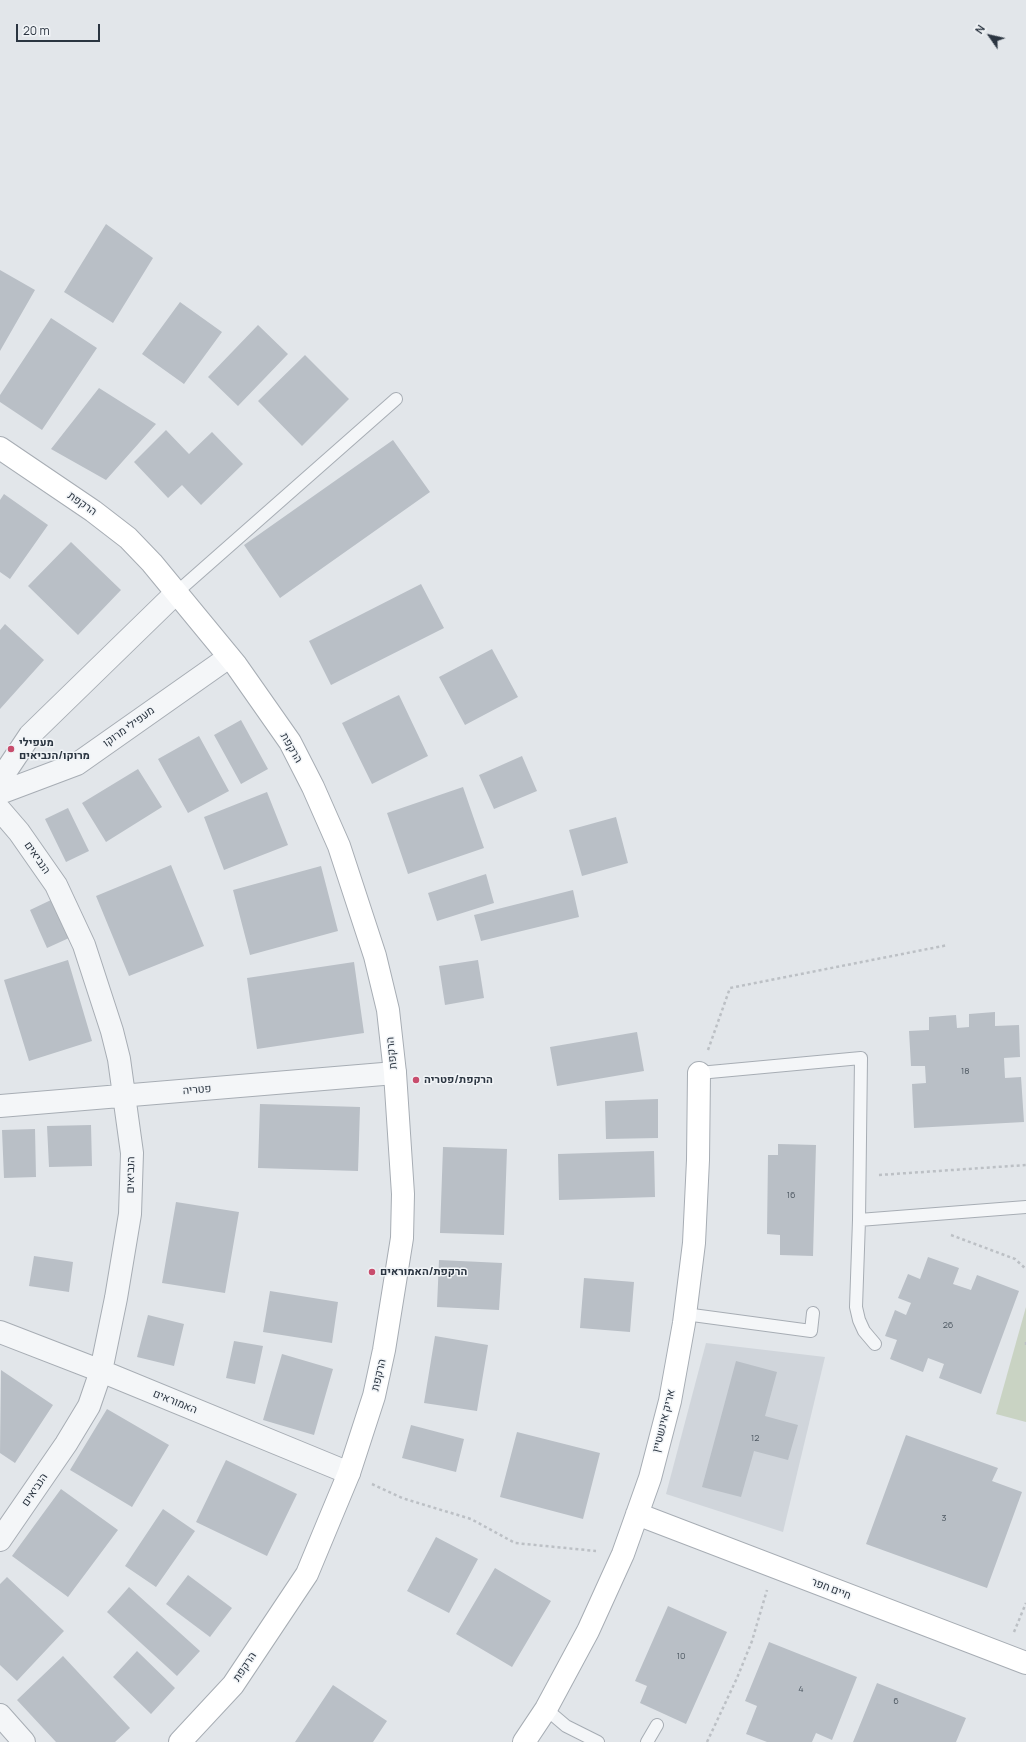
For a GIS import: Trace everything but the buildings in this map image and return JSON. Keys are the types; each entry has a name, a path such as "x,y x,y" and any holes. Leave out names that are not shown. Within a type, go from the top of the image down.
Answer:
{"street":[{"name":"הרקפת","path":"0,448 93,511 128,538 177,592 229,657 290,742 313,787 339,846 375,956 388,1010 395,1073 404,1194 402,1238 383,1358 374,1396 348,1473 307,1574 232,1685 180,1742"},
{"path":"0,780 30,735 177,592"},
{"name":"מעפילי מרוקו","path":"0,793 77,764 229,657"},
{"name":"הנביאים","path":"0,810 19,832 56,885 84,945 112,1031 119,1059 132,1153 130,1214 116,1298 101,1371 89,1406 74,1431 0,1540"},
{"name":"פטריה","path":"0,1106 395,1073"},
{"name":"אריק אינשטיין","path":"524,1742 546,1709 588,1631 623,1554 650,1478 670,1401 685,1314 694,1243 698,1160 699,1073"},
{"name":"האמוראים","path":"0,1332 101,1371 348,1473"},
{"name":"חיים חפר","path":"637,1514 1026,1663"},
{"path":"0,1715 24,1742"}],"lane":[{"path":"177,592 396,399"},
{"path":"699,1073 861,1058 859,1220 856,1307 859,1320 864,1331 875,1344"},
{"path":"859,1220 1026,1207"},
{"path":"685,1314 811,1332 813,1313"},
{"path":"546,1709 566,1726 598,1742"},
{"path":"647,1742 657,1725"}],"path":[{"path":"699,1073 730,988 948,945"},
{"path":"859,1177 1026,1164"},
{"path":"944,1233 1015,1259 1026,1269"},
{"path":"348,1473 402,1498 471,1519 515,1543 623,1554"},
{"path":"707,1742 737,1678 752,1640 773,1567"}],"shaded area":[{"path":"706,1343 825,1357 783,1532 666,1494"}],"green space":[{"path":"1026,1307 1026,1422 996,1414"}],"place":[{"name":"מעפילי מרוקו/הנביאים","path":"11,749"},
{"name":"הרקפת/פטריה","path":"416,1080"},
{"name":"הרקפת/האמוראים","path":"372,1272"}]}
